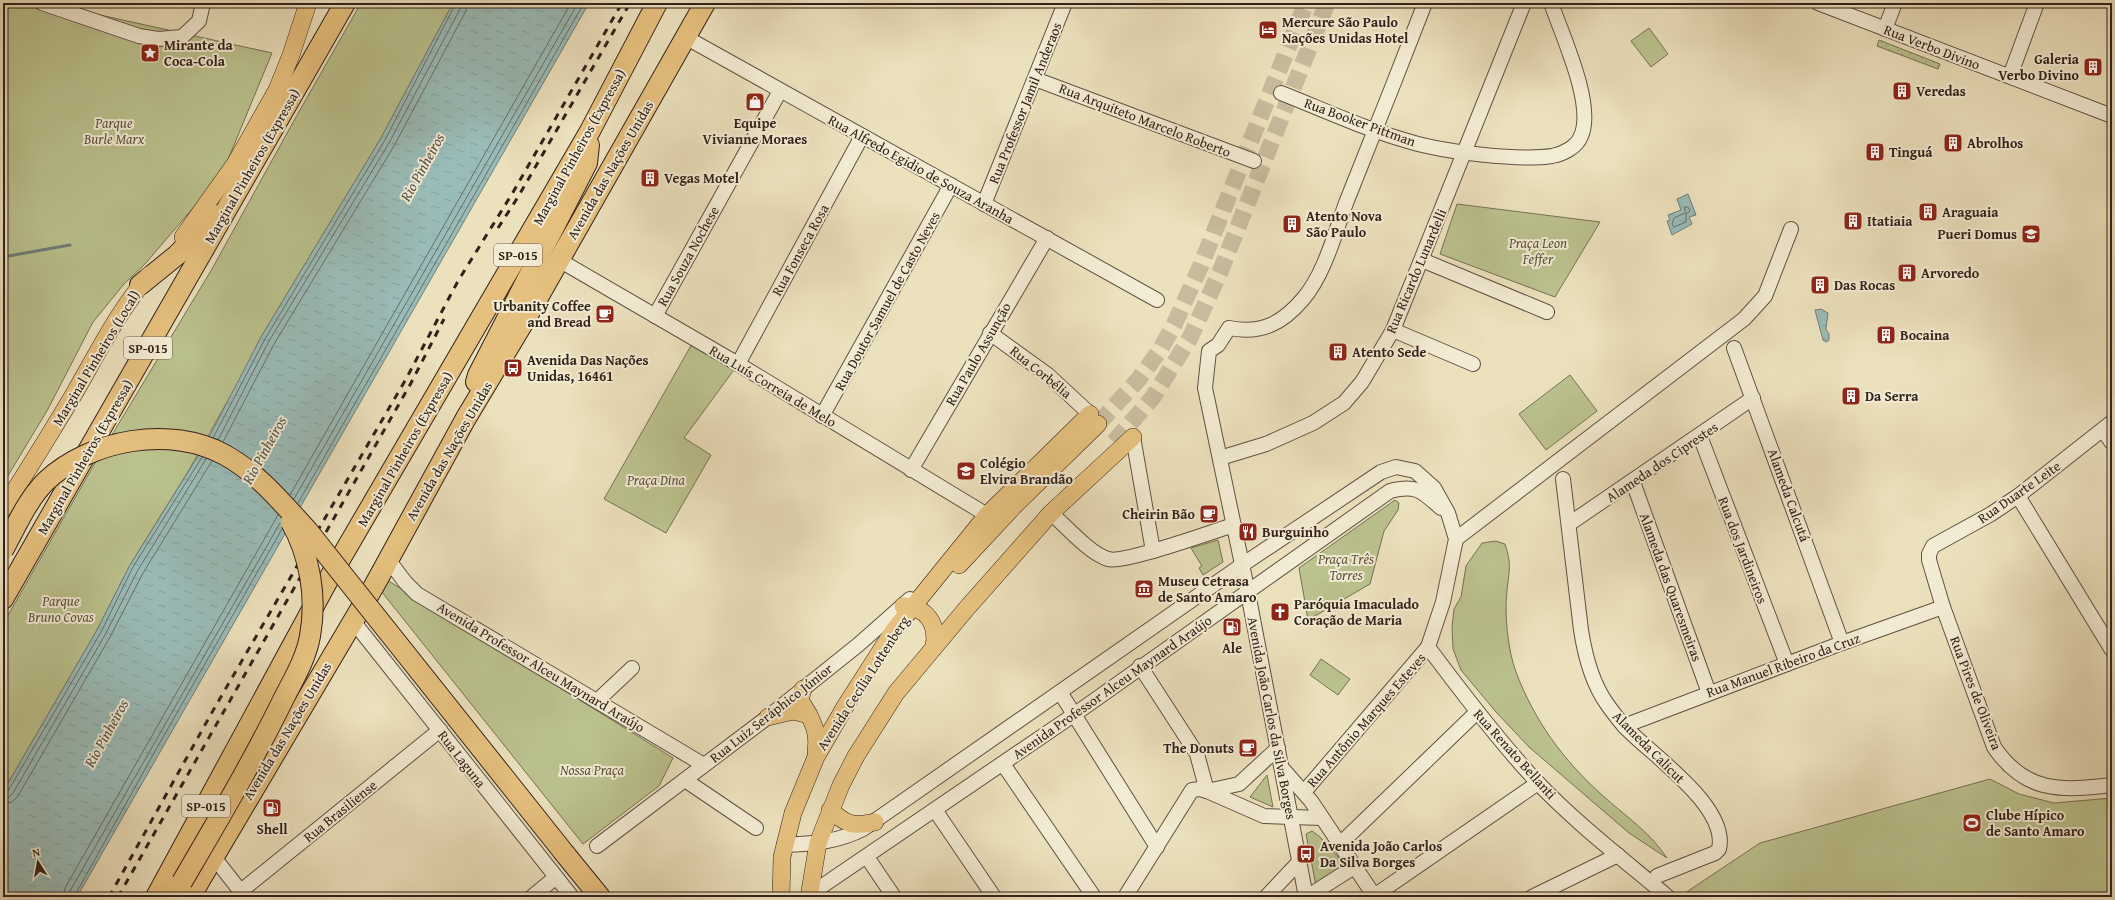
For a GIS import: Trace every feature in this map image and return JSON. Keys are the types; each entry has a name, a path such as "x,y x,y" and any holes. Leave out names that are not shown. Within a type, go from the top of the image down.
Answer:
{"highway":[{"name":"Marginal Pinheiros (Expressa)","path":"3,599 345,3"},
{"name":"Marginal Pinheiros (Expressa)","path":"156,897 328,580 590,131 657,3"},
{"name":"Avenida das Nações Unidas","path":"182,892 213,856 352,621 466,418 559,260 705,3"},
{"path":"466,418 478,375 587,163 590,131"},
{"path":"140,286 190,242 239,188"},
{"path":"3,550 24,511 46,481 70,462 98,449 126,441 159,439 197,444 225,455 247,469 275,496 319,545 599,896"},
{"path":"182,892 258,750 306,653 310,636 313,601 307,562 298,535 275,496"}],"main road":[{"name":"Marginal Pinheiros (Local)","path":"3,509 56,424 99,349 140,286 194,224 235,164 277,90 291,55 308,3"},
{"name":"Avenida Cecília Lottenberg","path":"781,897 784,846 793,813 816,757 826,737 894,630 987,515 1094,419"},
{"path":"934,647 935,628 912,607 1015,505 1094,419"},
{"path":"809,896 818,843 830,810 856,756 896,693 967,608 1051,513 1133,437"},
{"path":"967,608 989,571 1024,530 1114,442"},
{"path":"803,689 800,700 816,730 818,739 816,757"},
{"path":"768,717 793,711 809,715"},
{"path":"830,810 849,824 856,825 875,822"}],"street":[{"path":"42,3 139,36 158,39 182,37 200,21 203,3"},
{"name":"Rua Professor Jamil Anderaos","path":"984,204 1036,79 1065,3"},
{"path":"1375,130 1425,3"},
{"name":"Rua Ricardo Lunardelli","path":"1220,458 1286,437 1313,423 1344,403 1362,382 1393,330 1524,3"},
{"name":"Rua Booker Pittman","path":"1281,93 1412,143 1465,152 1527,157 1553,156 1574,146 1581,137 1585,118 1585,107 1551,3"},
{"name":"Rua Verbo Divino","path":"1818,3 2112,116"},
{"path":"1885,29 1895,3"},
{"path":"2010,76 2037,3"},
{"name":"Rua Alfredo Egidio de Souza Aranha","path":"685,37 1156,300"},
{"name":"Rua Arquiteto Marcelo Roberto","path":"1036,79 1254,161"},
{"name":"Rua Souza Nochese","path":"654,316 780,90"},
{"name":"Avenida João Carlos da Silva Borges","path":"1307,897 1248,593 1205,388 1209,352 1218,345 1228,328 1248,330 1270,325 1290,312 1309,292 1328,249 1375,130"},
{"name":"Rua Fonseca Rosa","path":"738,364 862,136"},
{"name":"Rua Doutor Samuel de Casto Neves","path":"822,416 951,185"},
{"path":"1456,539 1744,319 1765,296 1791,229"},
{"name":"Rua Paulo Assunção","path":"911,470 1047,238"},
{"name":"Rua Luís Correia de Melo","path":"559,260 738,364 987,515"},
{"path":"1422,260 1547,312"},
{"path":"1393,330 1473,364"},
{"name":"Rua Corbélia","path":"990,333 1048,375 1094,419"},
{"name":"Alameda Calcutá","path":"1734,348 1842,643"},
{"name":"Alameda dos Ciprestes","path":"1569,524 1633,482 1753,398"},
{"path":"2108,426 2112,443"},
{"name":"Rua Duarte Leite","path":"1928,560 1929,554 1934,546 1991,514 2018,496 2108,426"},
{"name":"Rua dos Jardineiros","path":"1700,436 1786,664"},
{"path":"1133,437 1153,551"},
{"path":"1394,468 1400,474 1402,488 1426,488"},
{"path":"1394,468 1415,471 1426,488 1448,513 1456,539 1443,602 1428,647"},
{"name":"Avenida Professor Alceu Maynard Araújo","path":"784,846 818,843 845,837 875,822 1242,565 1381,472 1394,468"},
{"name":"Alameda Calicut","path":"1563,479 1584,653 1592,676 1606,703 1624,726 1700,798 1712,815 1719,838 1719,849 1715,853 1657,876"},
{"name":"Alameda das Quaresmeiras","path":"1633,482 1709,693"},
{"name":"Avenida Professor Alceu Maynard Araújo","path":"809,896 1075,714 1140,666 1248,593 1390,491 1402,488"},
{"path":"2018,496 2112,650"},
{"path":"1051,513 1094,551 1110,560 1117,560 1153,551 1234,525"},
{"name":"Avenida Professor Alceu Maynard Araújo","path":"388,558 405,582 418,594 704,765"},
{"name":"Rua Pires de Oliveira","path":"1928,560 1943,607 1994,747 2012,769 2035,784 2049,787 2077,788 2112,785"},
{"name":"Rua Luiz Seráphico Júnior","path":"597,846 912,607"},
{"name":"Rua Manuel Ribeiro da Cruz","path":"1624,726 1842,643 1943,607"},
{"name":"Rua Laguna","path":"352,621 572,897"},
{"name":"Rua Renato Bellanti","path":"1428,647 1477,712 1538,783 1618,855 1668,897"},
{"name":"Rua Antônio Marques Esteves","path":"1304,792 1428,647"},
{"path":"1140,666 1197,754 1207,791"},
{"path":"598,701 632,668"},
{"path":"1060,692 1157,847"},
{"path":"1339,845 1477,712"},
{"name":"Rua Brasiliense","path":"243,894 440,730"},
{"path":"1207,791 1239,784 1278,748"},
{"path":"1003,764 1094,897"},
{"path":"1282,768 1304,792 1375,896 1538,783"},
{"path":"685,780 756,828"},
{"path":"1236,805 1239,784"},
{"path":"1125,897 1189,793 1196,788 1207,791 1236,805 1273,818 1291,816 1322,818"},
{"path":"935,810 994,897"},
{"path":"1532,897 1618,855"},
{"path":"213,856 243,894"},
{"path":"867,857 894,897"},
{"path":"1266,897 1300,861"},
{"path":"1307,897 1354,867"},
{"path":"532,897 556,878"}],"green space":[{"name":"Parque Burle Marx","path":"3,3 46,3 272,53 222,174 145,264 124,284 93,322 48,409 3,484"},
{"name":"Parque Bruno Covas","path":"361,3 453,3 381,138 261,337 240,379 189,470 130,565 97,630 3,792 3,624 95,463 212,269"},
{"path":"1649,28 1668,54 1651,67 1631,41"},
{"path":"1879,40 1940,64 1938,69 1877,46"},
{"name":"Praça Leon Feffer","path":"1457,204 1600,222 1555,297 1440,254"},
{"name":"Praça Dina","path":"693,342 736,367 684,438 711,455 666,533 604,499"},
{"path":"1570,375 1597,411 1546,450 1519,414"},
{"name":"Praça Três Torres","path":"1395,500 1399,503 1398,510 1384,531 1370,584 1308,620 1299,568"},
{"path":"1218,540 1223,562 1203,575 1199,568 1202,566 1191,548"},
{"path":"1496,541 1505,544 1509,557 1506,600 1507,632 1516,672 1532,707 1551,738 1575,768 1602,795 1645,832 1667,858 1629,833 1529,747 1496,712 1461,670 1453,649 1452,627 1454,609 1461,597 1466,566 1482,543"},
{"name":"Nossa Praça","path":"387,580 673,758 659,786 583,844 381,591"},
{"path":"1321,659 1350,679 1338,695 1310,675"},
{"path":"1267,775 1273,807 1250,797"},
{"name":"Clube Hípico de Santo Amaro","path":"1990,779 2019,794 2054,803 2112,798 2112,897 1689,897 1685,893 1760,843"},
{"path":"1312,831 1320,837 1347,867 1316,886 1306,834"}],"water":[{"name":"Rio Pinheiros","path":"453,3 589,3 77,897 3,897 3,792 97,630 130,565 205,445 261,337 381,138"},
{"path":"1688,194 1696,215 1689,217 1692,224 1672,235 1667,221 1670,220 1668,215 1681,210 1677,199"},
{"path":"1821,309 1828,313 1826,329 1829,334 1829,340 1826,342 1823,340 1815,310"}],"waterway":[{"path":"3,257 70,245"}],"tunnel":[{"path":"1098,424 1138,380 1160,350 1174,325 1201,265 1306,3"},
{"path":"1114,442 1153,397 1190,338 1220,272 1327,3"}],"railway":[{"path":"109,897 215,707 406,379 458,281 512,194 622,3"},
{"path":"498,228 518,197 630,3"},
{"path":"118,897 411,383 444,319"}],"place":[{"name":"Mercure São Paulo Nações Unidas Hotel","path":"1268,30"},
{"name":"Mirante da Coca-Cola","path":"150,53"},
{"name":"Galeria Verbo Divino","path":"2093,67"},
{"name":"Veredas","path":"1902,91"},
{"name":"Equipe Vivianne Moraes","path":"755,102"},
{"name":"Abrolhos","path":"1953,143"},
{"name":"Tinguá","path":"1875,152"},
{"name":"Vegas Motel","path":"650,178"},
{"name":"Araguaia","path":"1928,212"},
{"name":"Itatiaia","path":"1853,221"},
{"name":"Atento Nova São Paulo","path":"1292,224"},
{"name":"Pueri Domus","path":"2031,234"},
{"name":"Arvoredo","path":"1907,273"},
{"name":"Das Rocas","path":"1820,285"},
{"name":"Urbanity Coffee and Bread","path":"605,314"},
{"name":"Bocaina","path":"1886,335"},
{"name":"Atento Sede","path":"1338,352"},
{"name":"Avenida Das Nações Unidas, 16461","path":"513,368"},
{"name":"Da Serra","path":"1851,396"},
{"name":"Colégio Elvira Brandão","path":"966,471"},
{"name":"Cheirin Bão","path":"1209,514"},
{"name":"Burguinho","path":"1248,532"},
{"name":"Museu Cetrasa de Santo Amaro","path":"1144,589"},
{"name":"Paróquia Imaculado Coração de Maria","path":"1280,612"},
{"name":"Ale","path":"1232,627"},
{"name":"The Donuts","path":"1248,748"},
{"name":"Shell","path":"272,808"},
{"name":"Clube Hípico de Santo Amaro","path":"1972,823"},
{"name":"Avenida João Carlos Da Silva Borges","path":"1306,854"}]}
